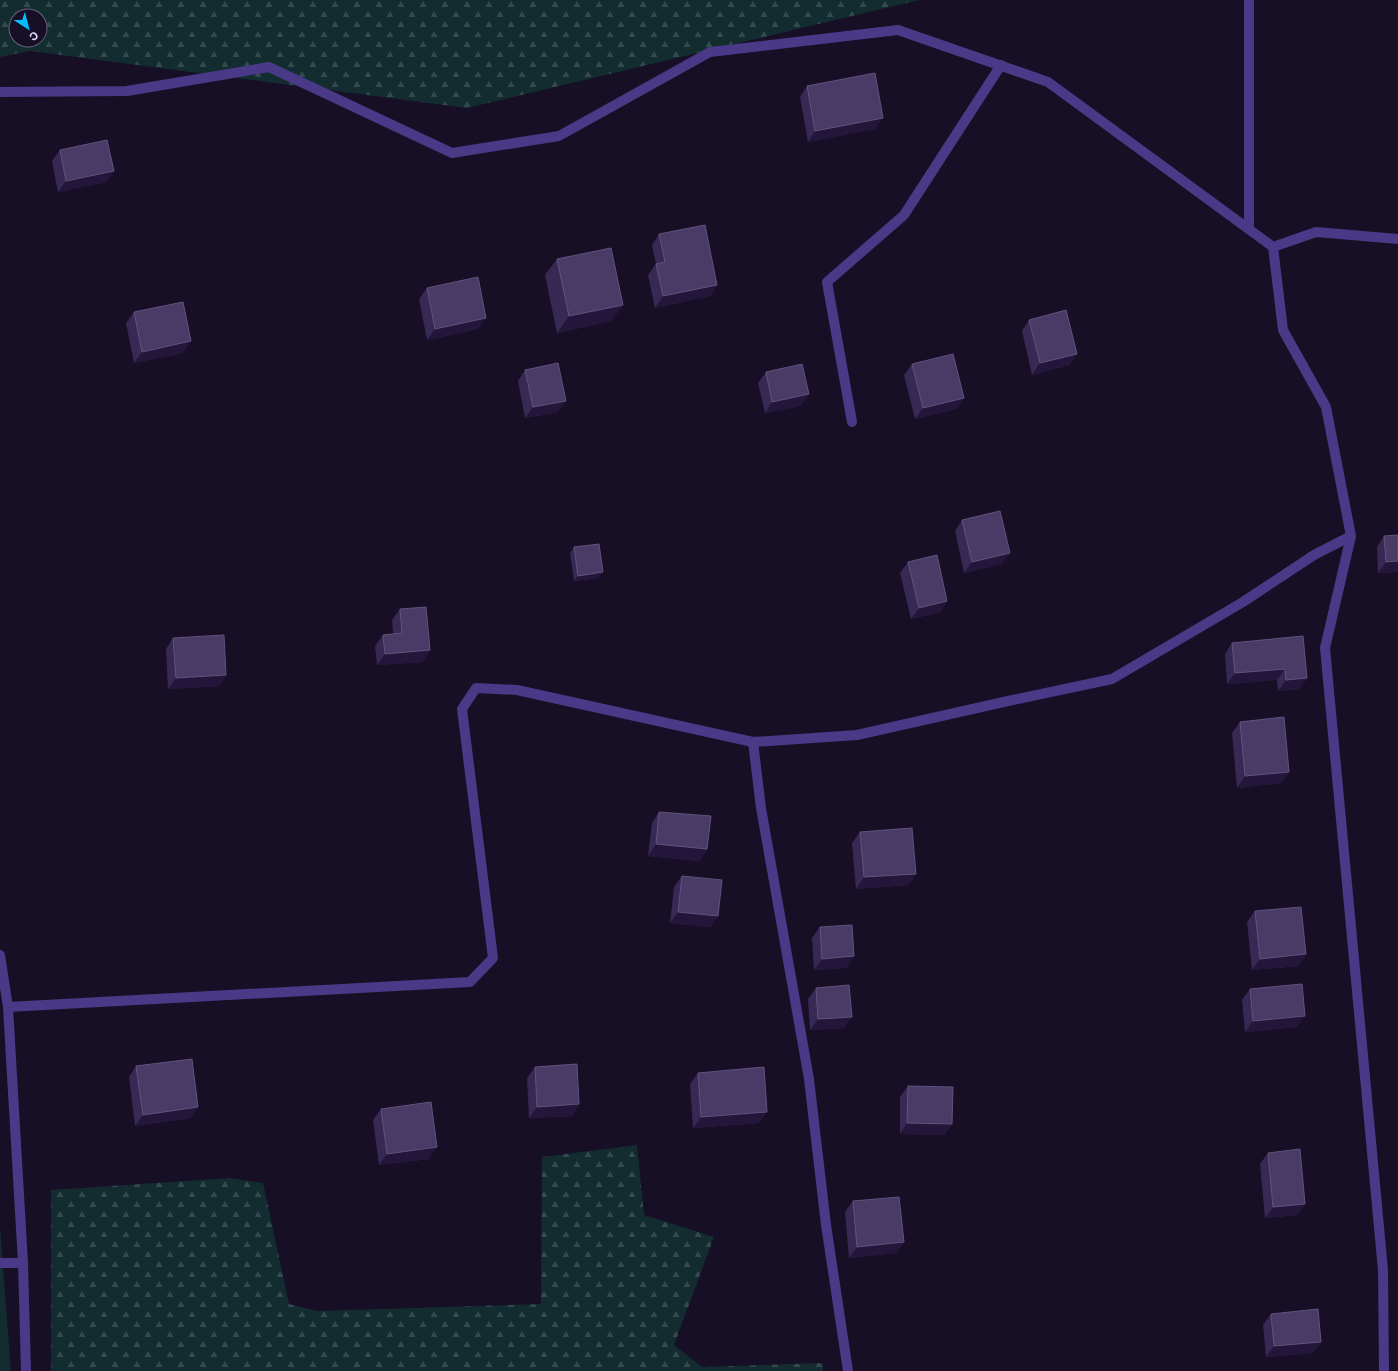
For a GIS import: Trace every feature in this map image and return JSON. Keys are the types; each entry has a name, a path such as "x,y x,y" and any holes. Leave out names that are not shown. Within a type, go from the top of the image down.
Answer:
{"street":[{"path":"1249,0 1249,228"},
{"path":"0,92 127,91 269,67 452,153 559,136 710,52 898,30 1048,82 1273,247 1283,330 1326,407 1351,536 1325,648 1383,1270 1384,1371"},
{"path":"852,422 827,282 904,215 1001,65"},
{"path":"1273,247 1316,232 1398,239"},
{"path":"8,1007 470,982 493,958 462,709 476,688 517,690 753,742 857,735 1112,679 1243,602 1314,555 1351,536"},
{"path":"753,742 761,808 809,1079 826,1225 848,1371"},
{"path":"0,955 8,1007 23,1263 26,1371"},
{"path":"0,1263 23,1263"}],"green space":[{"path":"0,0 919,0 467,108 30,51 0,57"},
{"path":"637,1145 644,1215 714,1237 674,1345 702,1367 823,1363 823,1371 51,1371 51,1190 230,1178 263,1183 289,1304 317,1311 541,1304 542,1157"},
{"path":"0,1227 11,1371 0,1371"}],"building":[{"path":"875,73 883,118 815,131 807,86"},
{"path":"107,140 114,171 66,181 60,150"},
{"path":"705,225 717,285 663,296 656,264 665,262 659,234"},
{"path":"611,248 623,305 569,316 557,259"},
{"path":"478,277 486,318 435,329 427,288"},
{"path":"183,302 191,341 142,352 134,312"},
{"path":"1066,310 1077,354 1040,363 1029,320"},
{"path":"953,354 964,398 923,408 912,364"},
{"path":"558,363 566,401 533,407 525,370"},
{"path":"802,364 809,394 772,402 766,372"},
{"path":"1000,511 1010,553 972,562 962,520"},
{"path":"1398,535 1398,561 1386,562 1384,536"},
{"path":"599,544 603,572 578,576 574,547"},
{"path":"937,555 947,601 919,608 908,562"},
{"path":"426,607 430,650 385,654 383,635 402,633 400,609"},
{"path":"224,635 226,675 176,678 173,638"},
{"path":"1303,636 1307,678 1286,680 1285,669 1235,673 1232,643"},
{"path":"1284,717 1289,772 1245,776 1240,722"},
{"path":"659,812 711,816 707,849 656,844"},
{"path":"912,828 916,874 864,877 860,832"},
{"path":"682,876 722,880 718,916 678,912"},
{"path":"1301,907 1306,954 1260,959 1255,911"},
{"path":"852,925 854,956 822,959 820,927"},
{"path":"1302,984 1305,1016 1253,1021 1250,989"},
{"path":"849,985 852,1017 818,1019 816,988"},
{"path":"192,1059 198,1107 143,1115 136,1066"},
{"path":"577,1064 579,1104 537,1107 535,1067"},
{"path":"764,1067 767,1112 701,1117 698,1073"},
{"path":"908,1086 953,1087 952,1124 907,1123"},
{"path":"431,1102 437,1147 387,1154 381,1109"},
{"path":"1300,1149 1305,1204 1273,1207 1268,1153"},
{"path":"899,1197 904,1242 857,1247 853,1201"},
{"path":"1318,1309 1321,1342 1274,1346 1271,1314"}]}
